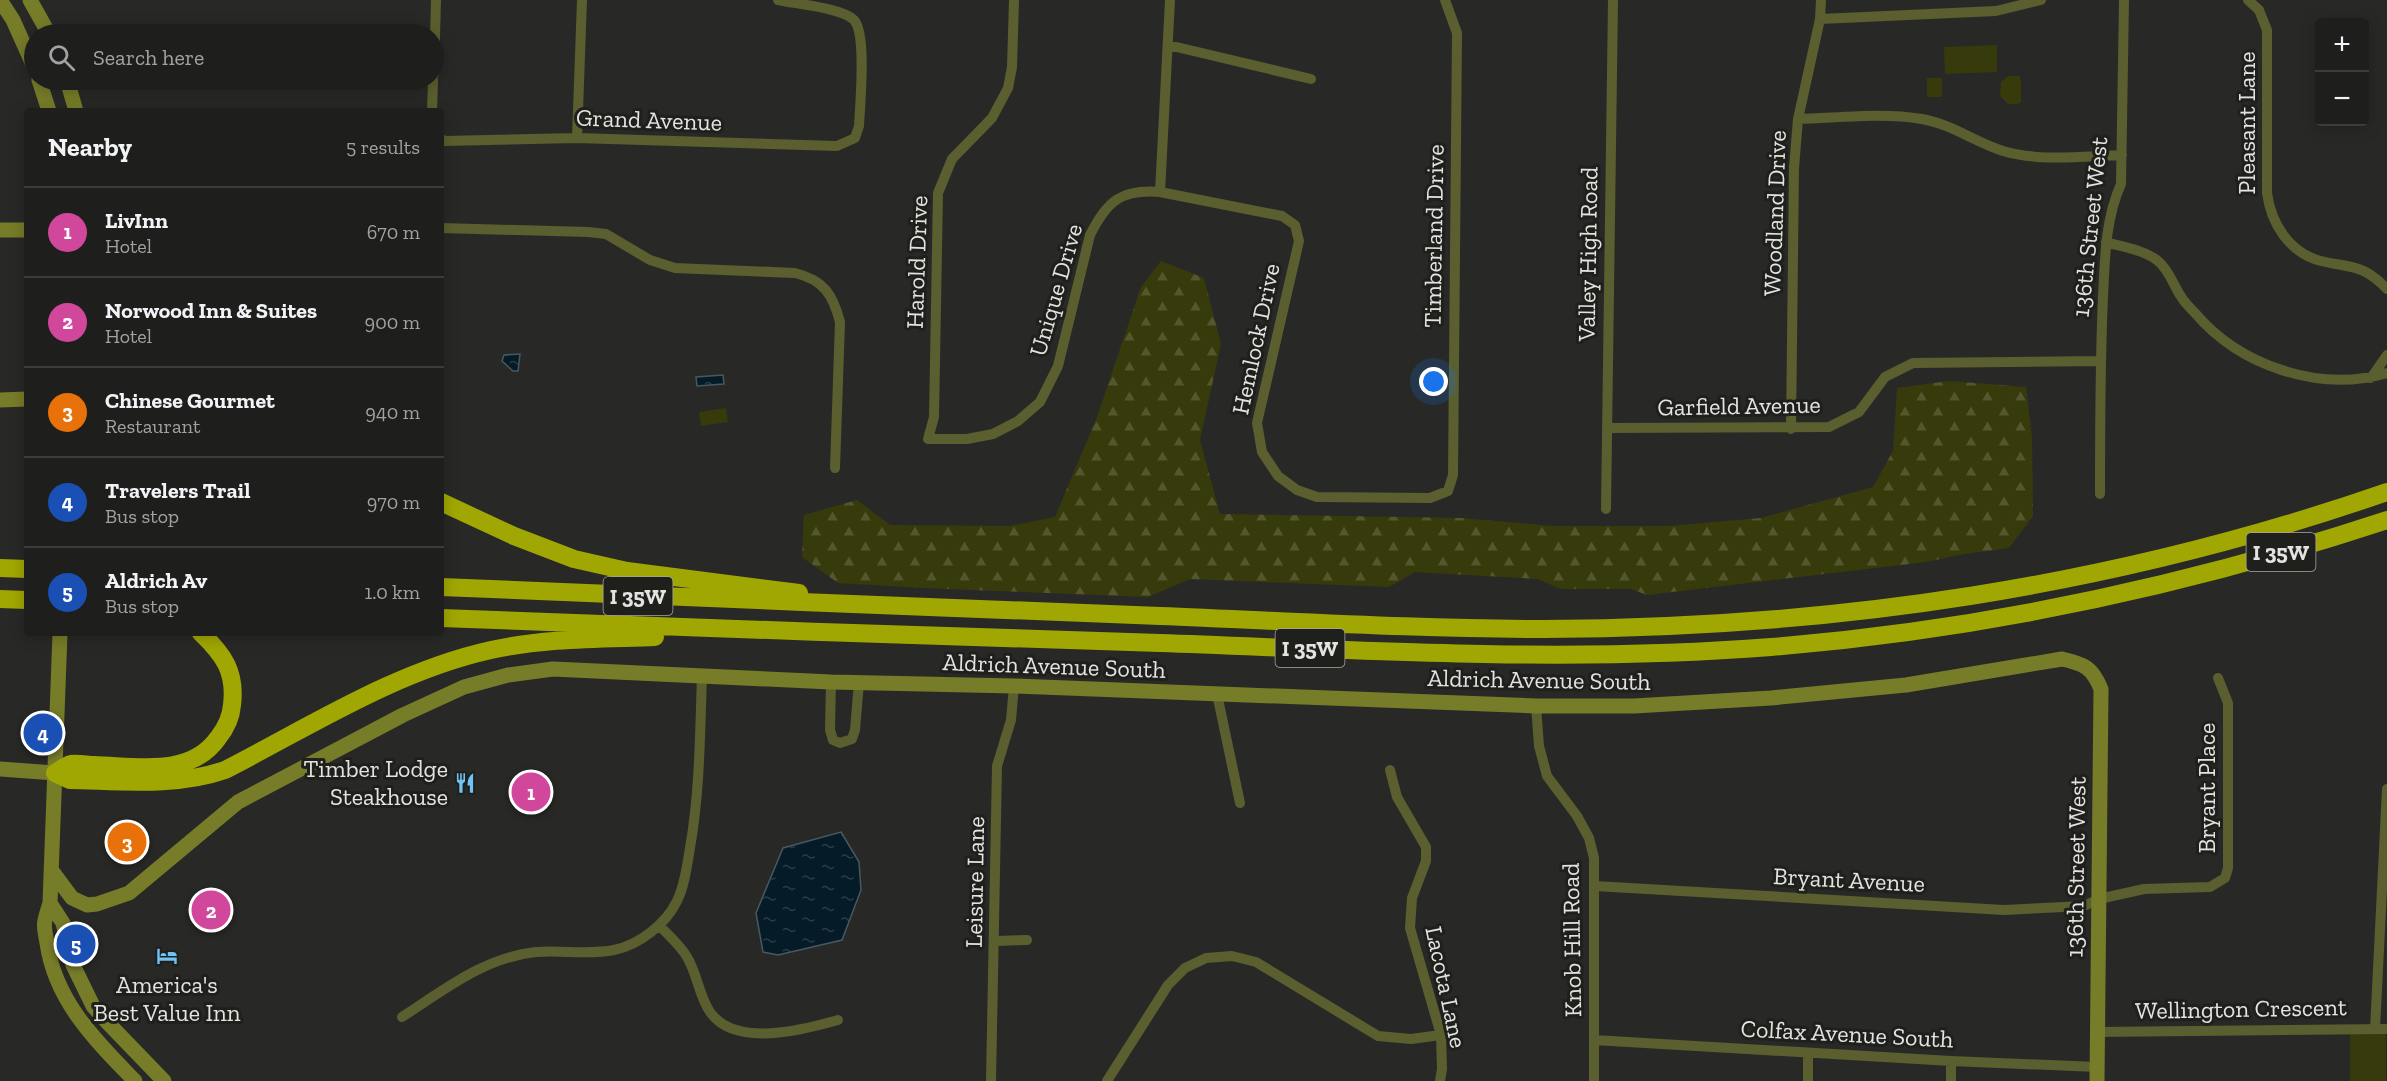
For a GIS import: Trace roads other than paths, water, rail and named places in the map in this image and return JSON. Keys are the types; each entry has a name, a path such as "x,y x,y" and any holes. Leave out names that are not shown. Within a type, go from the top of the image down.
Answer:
{"highway":[{"name":"I 35W","path":"444,587 1508,629 1721,624 1895,608 2063,581 2229,540 2387,492"},
{"path":"444,503 514,536 574,559 627,571 792,591 835,604"},
{"name":"I 35W","path":"444,618 798,632 1529,655 1771,647 1895,634 2059,608 2152,587 2387,520"},
{"path":"0,568 24,568"},
{"path":"0,599 24,600"},
{"path":"55,772 70,780 179,781 204,778 225,770 402,678 440,664 493,649 563,640 798,632"},
{"path":"55,772 71,764 168,767 186,764 214,744 226,727 232,708 234,689 229,668 218,649 204,636"}],"street":[{"path":"0,0 13,20 24,45"},
{"path":"30,0 44,24"},
{"path":"435,24 436,0"},
{"path":"577,138 582,0"},
{"name":"Grand Avenue","path":"444,140 577,138 837,146 855,138 860,126 862,39 855,21 841,13 778,0"},
{"name":"Harold Drive","path":"928,439 934,417 938,193 952,159 992,118 1008,88 1012,67 1014,0"},
{"path":"1160,192 1170,0"},
{"name":"Timberland Drive","path":"1445,0 1457,33 1453,475"},
{"name":"Valley High Road","path":"1606,509 1612,0"},
{"name":"Woodland Drive","path":"1791,429 1794,168 1798,119 1820,19 1821,0"},
{"path":"1820,19 1996,11 2041,0"},
{"name":"136th Street West","path":"2100,494 2100,362 2106,242 2110,213 2121,184 2124,0"},
{"name":"Pleasant Lane","path":"2248,0 2259,10 2267,30 2267,192 2272,217 2284,237 2302,252 2320,261 2354,266 2375,276 2387,289"},
{"path":"1168,45 1311,79"},
{"path":"42,90 48,108"},
{"path":"70,90 75,108"},
{"path":"432,108 433,90"},
{"path":"1798,119 1908,117 1939,123 1978,142 2016,154 2122,156"},
{"name":"Unique Drive","path":"928,439 967,439 993,434 1018,421 1040,402 1058,366 1090,235 1098,219 1120,197 1131,192 1160,192"},
{"name":"Hemlock Drive","path":"1160,192 1282,216 1295,225 1299,241 1257,423 1262,452 1278,476 1297,490 1317,497 1430,498 1448,491 1453,475"},
{"path":"444,228 606,234 650,260 675,268 795,273 810,276 834,299 840,322 835,468"},
{"path":"0,230 24,230"},
{"path":"2106,242 2158,260 2166,268 2180,296 2195,314 2217,335 2249,356 2300,375 2332,379 2371,378 2387,373"},
{"path":"2371,378 2387,355"},
{"name":"Garfield Avenue","path":"1607,428 1791,429 1829,427 1859,412 1885,377 1913,363 2100,362"},
{"path":"0,400 24,399"},
{"path":"60,636 52,871 50,903 44,923 48,951 65,997 89,1034 135,1081"},
{"name":"Aldrich Avenue South","path":"50,903 74,911 129,893 238,802 422,705 464,687 508,675 553,669 831,682 1014,686 1536,706 1635,706 1771,698 1906,685 2062,659 2080,663"},
{"name":"136th Street West","path":"2080,663 2094,674 2101,688 2097,1074"},
{"path":"402,1017 466,975 494,962 534,952 614,950 638,941 659,925 677,901 697,809 702,675"},
{"name":"Bryant Place","path":"2099,899 2144,889 2210,887 2225,878 2228,868 2228,703 2218,678"},
{"path":"831,682 830,730 833,740 840,743 852,739 855,730 859,682"},
{"name":"Leisure Lane","path":"991,1081 998,766 1011,720 1014,686"},
{"path":"1217,694 1240,803"},
{"name":"Knob Hill Road","path":"1536,706 1542,763 1554,788 1577,816 1589,838 1594,858 1594,1081"},
{"path":"0,769 55,772"},
{"name":"Lacota Lane","path":"1390,770 1397,797 1426,847 1426,861 1412,898 1410,928 1441,1035 1440,1081"},
{"path":"2375,1029 2387,789"},
{"path":"52,871 72,898 87,905"},
{"name":"Bryant Avenue","path":"1595,886 2004,910 2084,906 2099,899"},
{"path":"50,903 63,923 73,964 93,1005 113,1030 164,1081"},
{"path":"659,925 687,956 711,1013 728,1028 748,1033 797,1031 838,1020"},
{"path":"995,941 1027,940"},
{"path":"1107,1081 1168,985 1185,968 1206,958 1232,956 1256,962 1378,1036 1411,1039 1441,1035"},
{"name":"Wellington Crescent","path":"2096,1032 2387,1029"},
{"name":"Colfax Avenue South","path":"1594,1040 1951,1061 2097,1074"},
{"path":"1808,1053 1808,1081"},
{"path":"1951,1061 1951,1081"}],"water":[{"path":"520,354 518,371 513,371 502,361 504,355"},
{"path":"723,375 724,384 697,386 696,377"},
{"path":"841,832 859,862 861,890 842,940 778,955 763,952 756,913 783,848"}],"place":[{"name":"Travelers Trail","path":"43,733"},
{"name":"Timber Lodge Steakhouse","path":"465,783"},
{"name":"LivInn","path":"531,792"},
{"name":"Chinese Gourmet","path":"127,842"},
{"name":"Norwood Inn & Suites","path":"211,910"},
{"name":"Aldrich Av","path":"76,944"},
{"name":"America's Best Value Inn","path":"167,956"}]}
